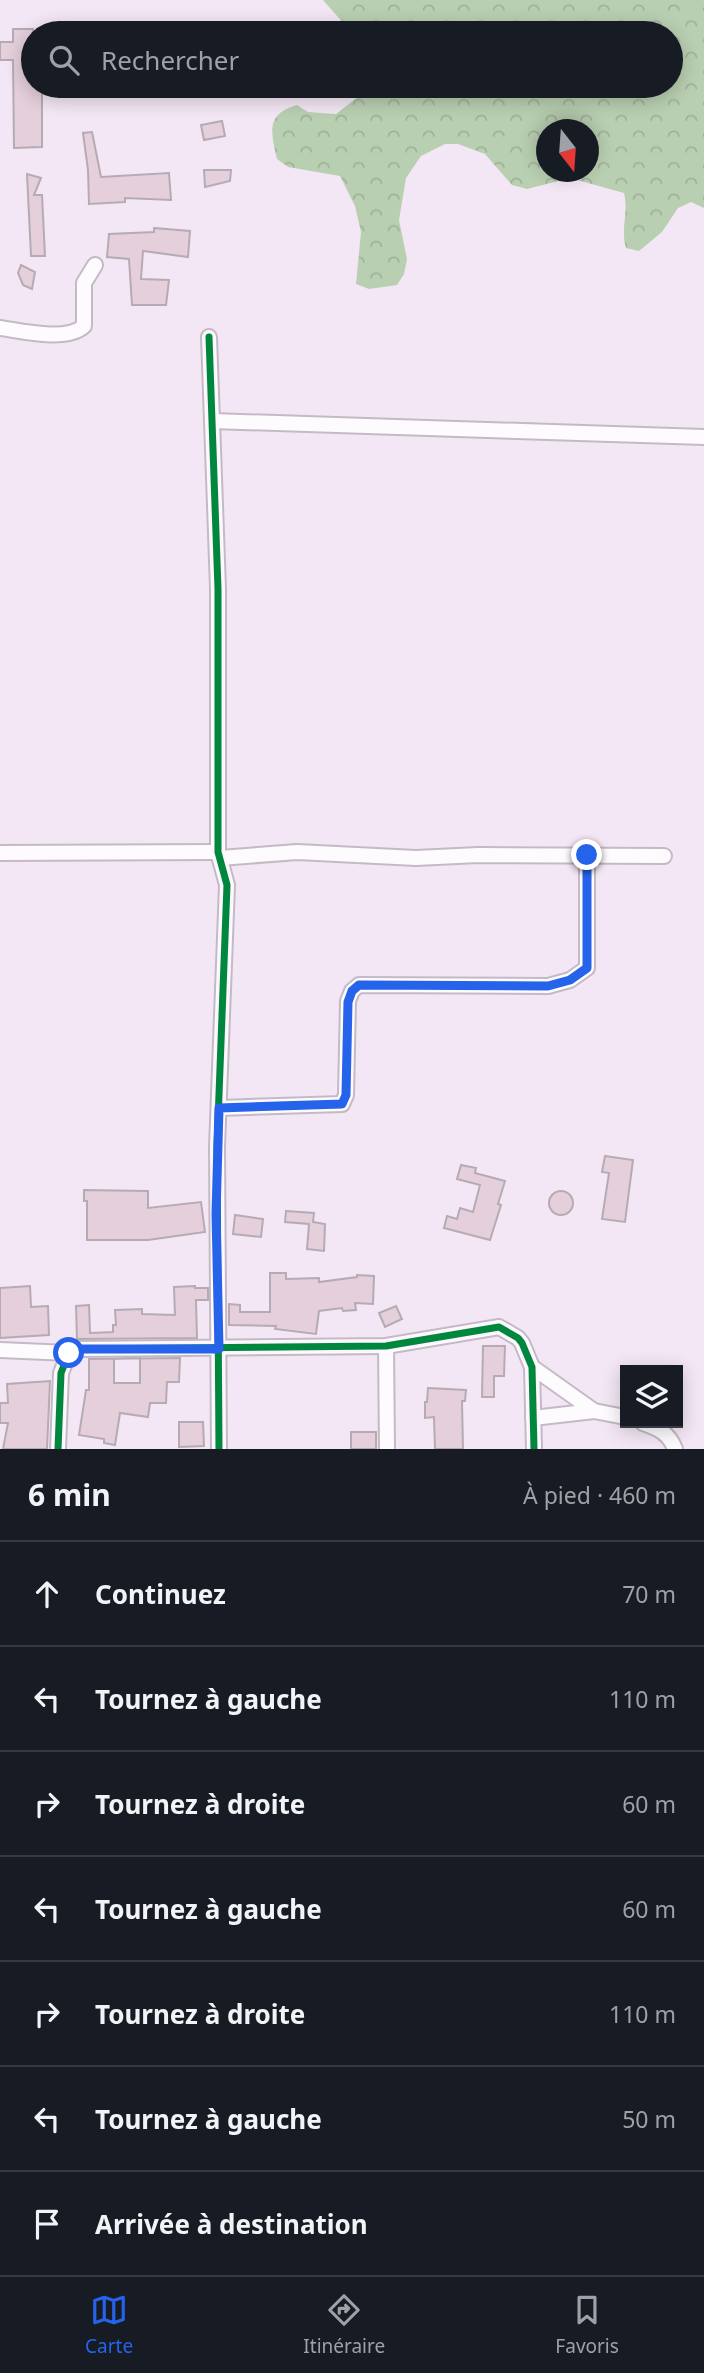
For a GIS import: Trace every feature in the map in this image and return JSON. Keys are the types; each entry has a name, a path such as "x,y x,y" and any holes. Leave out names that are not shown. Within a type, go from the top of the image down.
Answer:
{"street":[{"path":"0,328 50,334 81,330 84,327 84,283 95,265"},
{"path":"209,337 218,589 219,855 228,885 216,1214 219,1449"},
{"path":"212,421 704,437"},
{"path":"0,853 219,855 297,852 416,858 478,855 664,856"},
{"path":"219,1108 342,1104 346,1095 348,1002 352,991 359,985 548,986 570,980 587,968 587,855"},
{"path":"0,1350 69,1353 78,1349 386,1346 499,1327 518,1338 532,1367 534,1449"},
{"path":"386,1346 387,1449"},
{"path":"58,1449 61,1373 69,1353"},
{"path":"532,1367 594,1411"},
{"path":"533,1418 594,1411 620,1416"},
{"path":"656,1428 672,1441 675,1449"}],"green space":[{"path":"323,0 704,0 704,208 691,202 678,208 662,232 639,251 626,248 624,193 584,182 599,182 599,119 536,119 536,182 554,182 527,189 512,185 485,154 458,144 445,144 421,156 406,178 399,220 407,259 404,274 397,285 369,289 356,284 361,232 355,206 340,176 288,167 277,159 272,133 275,119 297,105 308,112 336,114 357,98 683,98 683,21 341,21"}],"building":[{"path":"13,29 21,29 21,98 42,98 42,147 14,148 13,60 0,60 0,42 13,42"},
{"path":"222,121 225,136 204,140 201,125"},
{"path":"92,132 101,177 169,173 171,200 125,198 125,202 89,204 83,133"},
{"path":"204,170 231,170 230,181 205,187"},
{"path":"27,174 41,178 34,195 42,195 45,256 31,256"},
{"path":"154,228 190,231 188,257 143,251 141,279 169,280 166,305 132,305 129,259 107,257 109,234 154,232"},
{"path":"21,265 35,272 32,289 23,285 18,273"},
{"path":"605,1156 633,1160 625,1222 602,1219 609,1173 602,1172"},
{"path":"461,1165 476,1168 475,1173 505,1181 490,1240 444,1228 447,1216 457,1219 460,1208 473,1212 480,1185 457,1179"},
{"path":"84,1190 148,1191 148,1208 201,1202 205,1232 148,1240 87,1240 87,1201 84,1201"},
{"path":"561,1191 570,1194 573,1203 570,1212 561,1215 552,1212 549,1203 552,1194"},
{"path":"286,1211 314,1213 313,1222 325,1224 324,1251 307,1249 309,1224 285,1222"},
{"path":"235,1215 263,1219 261,1237 233,1234"},
{"path":"270,1273 286,1273 286,1279 319,1278 319,1282 357,1275 374,1276 373,1304 355,1303 356,1310 343,1311 342,1308 319,1311 316,1334 275,1329 276,1326 229,1325 229,1304 240,1305 240,1312 270,1312"},
{"path":"30,1286 31,1307 48,1306 49,1335 0,1338 0,1288"},
{"path":"174,1287 208,1288 208,1300 196,1300 197,1338 77,1339 76,1306 89,1305 90,1333 113,1332 113,1325 116,1325 115,1310 142,1309 142,1314 175,1315"},
{"path":"396,1306 402,1319 385,1327 379,1313"},
{"path":"483,1346 505,1346 504,1376 494,1376 494,1397 482,1397"},
{"path":"140,1358 180,1358 179,1382 167,1382 166,1403 150,1403 148,1417 120,1413 115,1445 104,1443 104,1439 79,1435 86,1390 89,1390 89,1359 114,1359 114,1383 140,1383"},
{"path":"50,1381 47,1449 3,1449 8,1423 0,1423 0,1403 8,1403 7,1384"},
{"path":"428,1388 466,1390 465,1401 462,1401 463,1449 435,1449 434,1417 425,1418"},
{"path":"179,1422 203,1422 204,1446 179,1447"},
{"path":"351,1432 376,1432 376,1449 351,1449"}],"cycle path":[{"path":"209,337 218,589 218,852 227,885 217,1147 219,1449"},
{"path":"58,1449 61,1373 69,1353 78,1349 386,1346 499,1327 518,1338 532,1367 534,1449"}],"route":[{"path":"69,1353 78,1349 219,1349 216,1214 219,1108 342,1104 346,1095 348,1002 352,991 359,985 390,983 548,986 570,980 587,968 587,855"}]}
